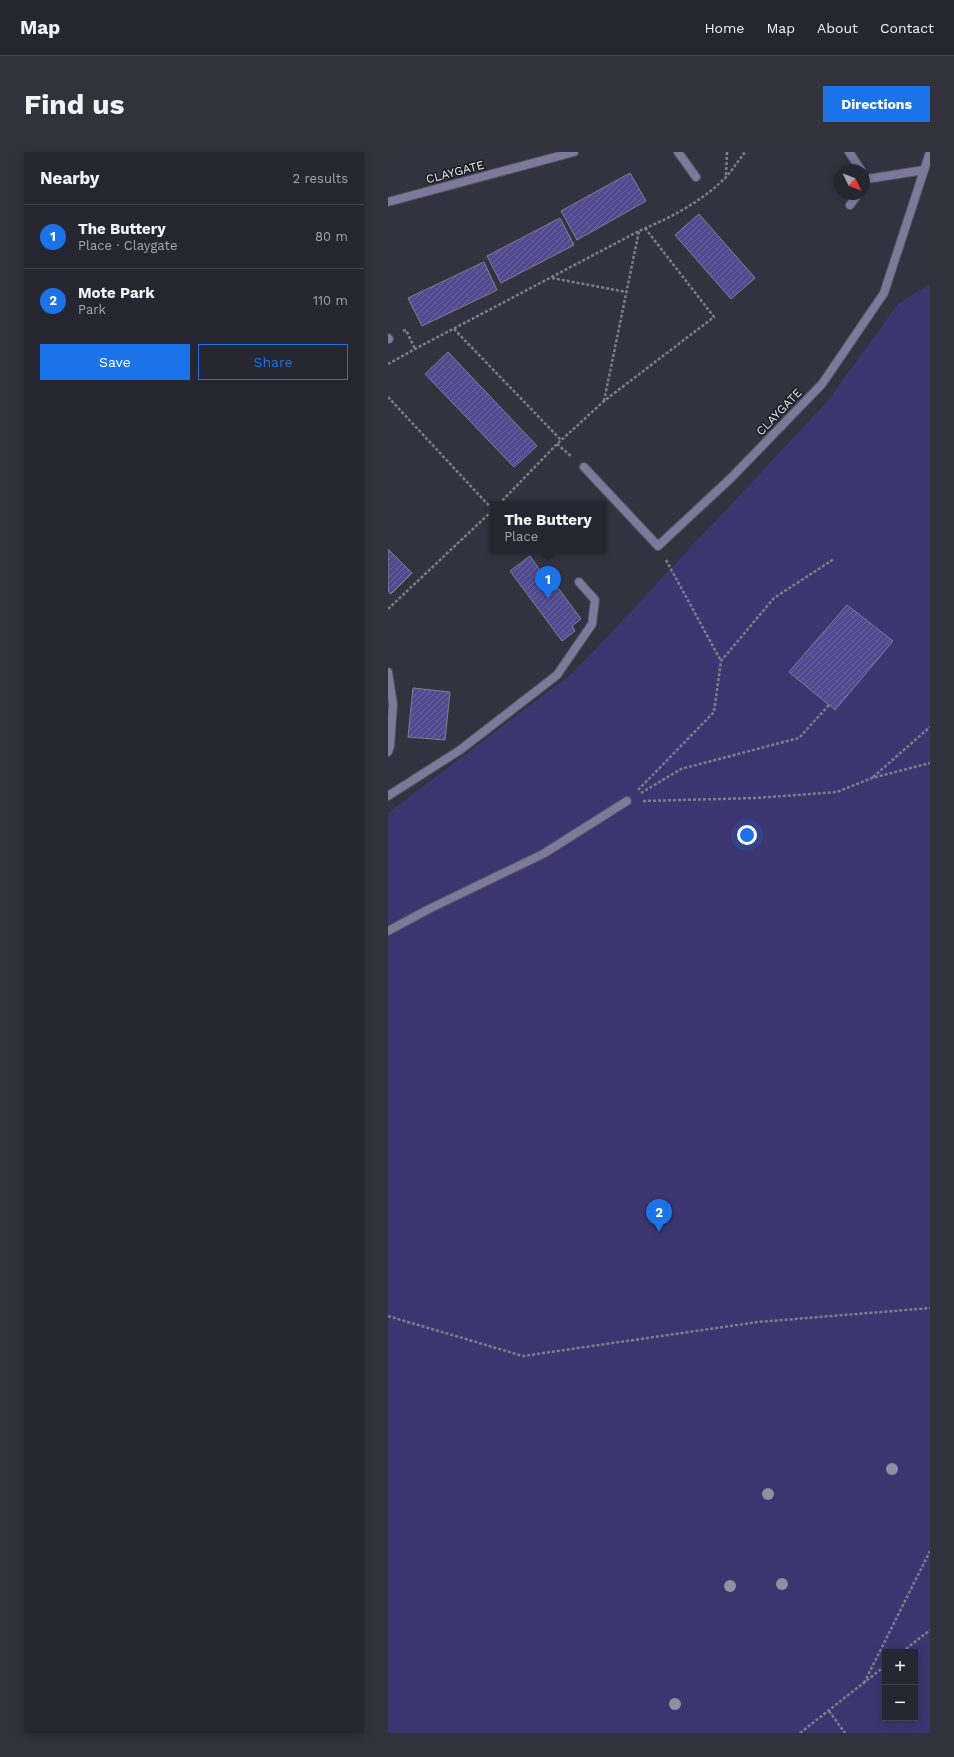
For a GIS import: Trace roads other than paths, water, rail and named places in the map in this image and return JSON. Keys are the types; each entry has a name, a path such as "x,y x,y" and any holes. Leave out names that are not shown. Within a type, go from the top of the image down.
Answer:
{"street":[{"name":"CLAYGATE","path":"388,202 574,152"},
{"path":"678,152 696,178"},
{"path":"849,152 857,164"},
{"name":"CLAYGATE","path":"584,467 658,546 731,478 822,384 884,293 930,152"},
{"path":"870,178 924,170"},
{"path":"850,205 854,200"},
{"path":"388,796 460,750 557,675 592,624 595,600 579,582"},
{"path":"388,672 393,704 390,746 388,752"},
{"path":"388,931 429,909 543,854 627,801"}],"place":[{"name":"The Buttery","path":"548,599"},
{"name":"Mote Park","path":"659,1232"}]}
